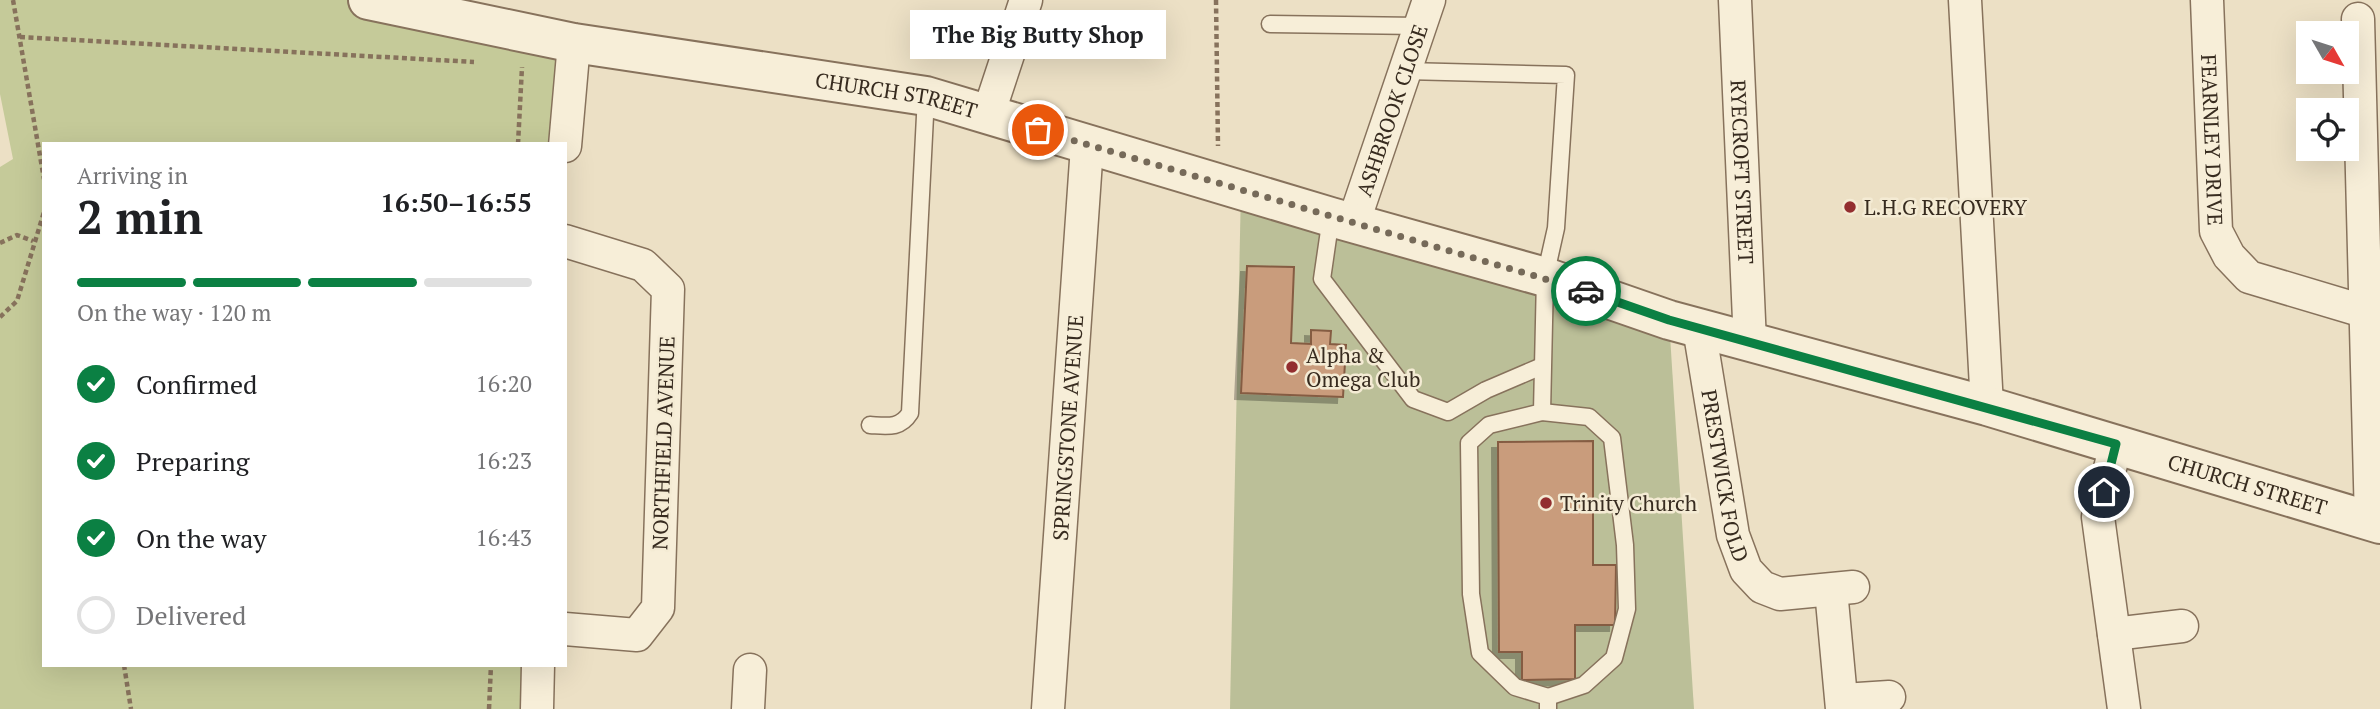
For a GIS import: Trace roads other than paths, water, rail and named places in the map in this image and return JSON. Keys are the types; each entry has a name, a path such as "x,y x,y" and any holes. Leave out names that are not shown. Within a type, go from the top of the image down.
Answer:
{"street":[{"name":"CHURCH STREET","path":"369,0 478,16 574,43 926,96 1087,146 1545,277 1750,343 1987,406 2375,522"},
{"path":"988,115 1026,0"},
{"name":"RYECROFT STREET","path":"1735,0 1750,343"},
{"path":"1965,0 1987,406"},
{"name":"FEARNLEY DRIVE","path":"2207,0 2216,231 2229,256 2249,277 2363,311"},
{"name":"ASHBROOK CLOSE","path":"1343,219 1405,71 1425,13"},
{"path":"2358,19 2363,311 2375,522"},
{"path":"565,142 574,43"},
{"name":"SPRINGSTONE AVENUE","path":"1048,709 1087,146"},
{"name":"NORTHFIELD AVENUE","path":"567,242 643,265 668,289 659,608 637,635 567,629"},
{"name":"PRESTWICK FOLD","path":"1699,328 1733,535 1746,570 1762,587 1780,594 1842,588 1843,705 1889,697"},
{"path":"2116,444 2098,517 2124,709"},
{"path":"2114,634 2182,626"},
{"path":"537,709 538,667"},
{"path":"748,709 750,670"}],"lane":[{"path":"1270,24 1425,13"},
{"path":"1405,71 1566,75 1556,228 1545,277 1542,412"},
{"path":"870,425 894,426 904,422 910,413 926,96"},
{"path":"1343,219 1322,279 1413,399 1448,412 1486,390 1542,366"},
{"path":"1542,412 1590,416 1612,438 1625,545 1627,609 1614,658 1584,685 1548,703 1515,687 1480,653 1471,580 1469,443 1489,425 1542,412"}],"place":[{"name":"The Big Butty Shop","path":"1038,130"},
{"name":"L.H.G RECOVERY","path":"1850,207"},
{"name":"Alpha & Omega Club","path":"1292,367"},
{"name":"Trinity Church","path":"1546,503"}]}
